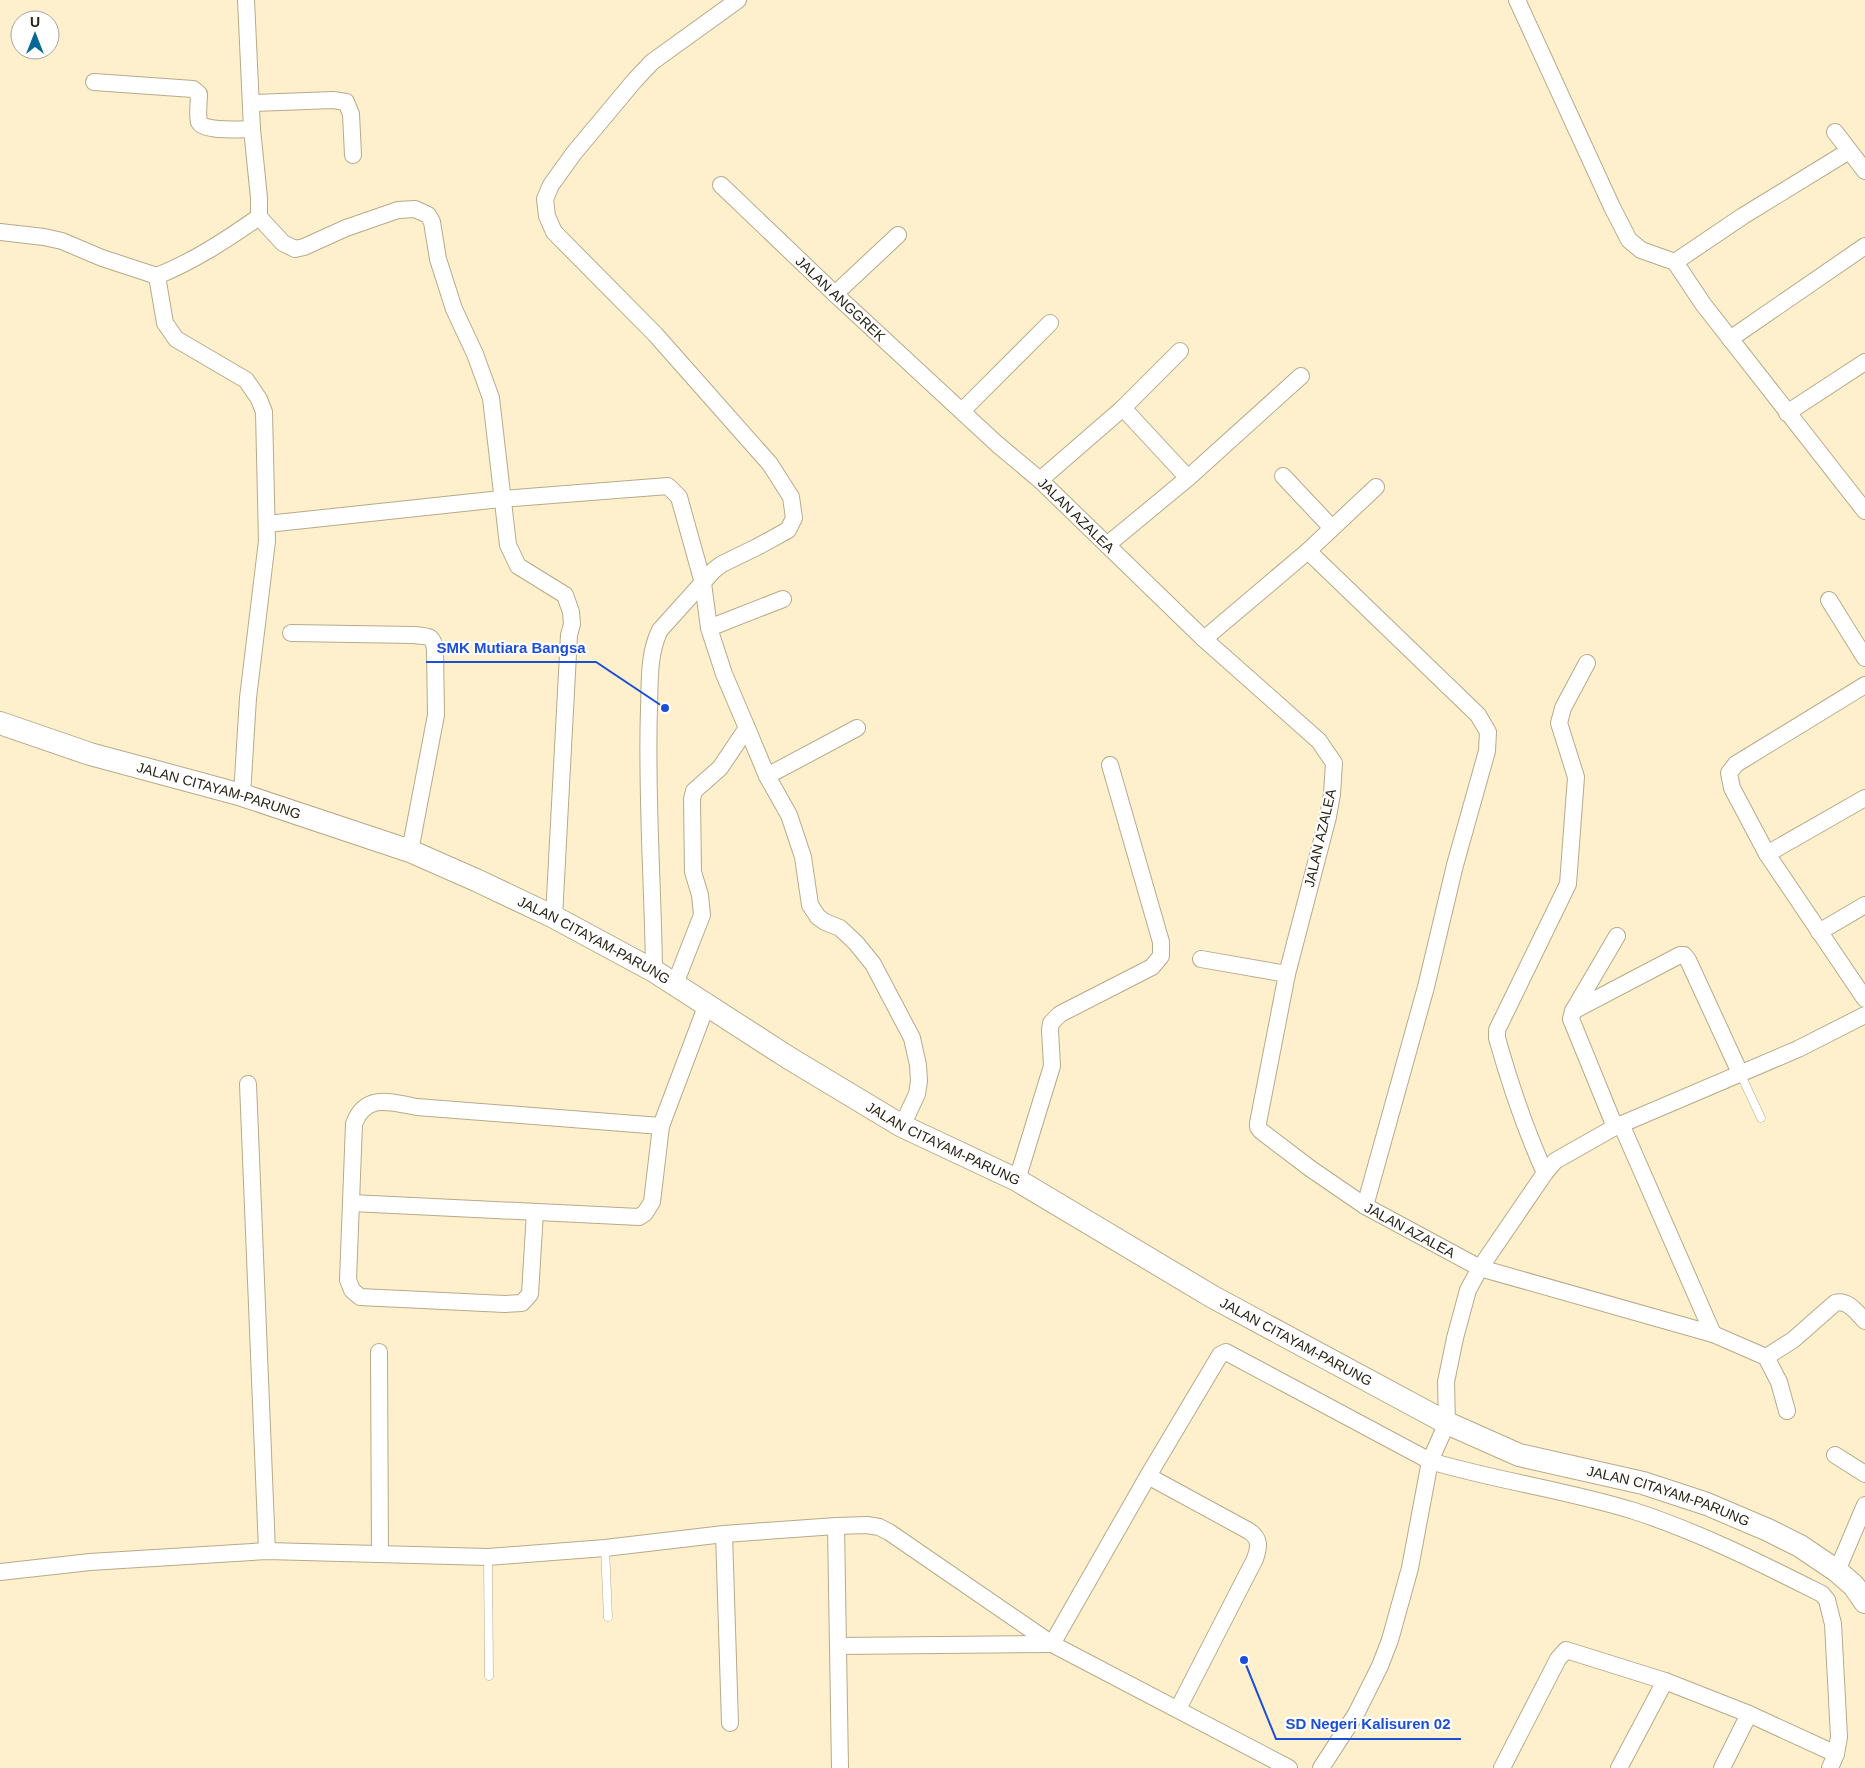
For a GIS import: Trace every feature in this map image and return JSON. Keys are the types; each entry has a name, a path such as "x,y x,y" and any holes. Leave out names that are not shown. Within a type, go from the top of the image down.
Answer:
{"main road":[{"name":"JALAN CITAYAM-PARUNG","path":"0,723 90,754 242,795 410,851 554,917 654,971 788,1058 902,1126 1017,1180 1213,1297 1447,1423 1519,1454 1643,1483 1707,1504 1768,1530 1800,1546 1837,1571 1854,1586 1865,1602"}],"street":[{"path":"246,0 252,129 259,198 259,217 284,243 295,249 304,247 346,228 398,210 415,209 428,215 432,222 438,259 454,309 475,354 491,398 501,499 508,545 518,566 565,595 571,612 572,624 554,917"},
{"path":"654,971 654,902 647,776 651,670 654,642 660,630 722,564 788,530 794,518 791,497 770,464 655,334 554,232 547,216 545,198 551,185 574,153 652,62 738,0"},
{"path":"1517,0 1629,240 1641,250 1675,262 1695,293 1730,339 1865,510"},
{"path":"94,82 193,89 199,94 199,121 202,125 210,128 252,129"},
{"path":"252,103 333,100 346,102 351,114 353,155"},
{"path":"1835,132 1865,171"},
{"path":"1675,262 1743,216 1849,151"},
{"name":"JALAN ANGGREK","path":"721,185 835,294 962,411"},
{"path":"0,232 62,241 102,258 157,276 183,266 259,217"},
{"path":"835,294 898,235"},
{"path":"1730,339 1865,246"},
{"path":"157,276 165,323 176,339 246,380 259,399 264,412 266,561 248,698 242,795"},
{"path":"962,411 1050,323"},
{"path":"1040,480 1122,408 1180,351"},
{"path":"1787,413 1865,362"},
{"path":"1107,545 1188,478 1301,376"},
{"path":"1122,408 1188,478"},
{"name":"JALAN AZALEA","path":"962,411 1040,480 1204,639 1319,741 1334,763 1328,817 1287,974 1258,1128 1311,1169 1365,1206 1480,1268 1713,1334 1766,1357"},
{"path":"1283,476 1331,527"},
{"path":"267,524 501,499 668,486 679,497 703,583 709,628 724,674 768,776 789,815 803,858 810,905 818,917 840,928 867,957 912,1038 918,1065 919,1081 917,1094 902,1126"},
{"path":"1204,639 1308,551 1376,486"},
{"path":"1308,551 1478,715 1488,732 1487,751 1455,865 1426,987 1365,1206"},
{"path":"709,628 783,599"},
{"path":"1828,600 1865,658"},
{"path":"291,633 414,635 433,639 435,650 436,715 410,851"},
{"path":"1545,1173 1532,1146 1512,1088 1497,1038 1497,1030 1568,884 1576,777 1559,723 1560,716 1587,663"},
{"path":"1865,685 1736,764 1730,770 1729,776 1732,788 1767,854 1865,999"},
{"path":"675,984 702,915 700,895 693,872 692,799 694,791 720,768 747,728"},
{"path":"768,776 856,728"},
{"path":"1017,1180 1052,1066 1051,1023 1060,1014 1152,967 1161,956 1161,942 1110,765"},
{"path":"1767,854 1865,798"},
{"path":"1819,932 1865,905"},
{"path":"1617,936 1573,1011 1572,1019 1713,1334"},
{"path":"1573,1011 1680,955 1684,955 1740,1073"},
{"path":"1201,959 1287,974"},
{"path":"352,1203 629,1218 645,1214 652,1202 661,1126 707,1004"},
{"path":"1321,1768 1356,1714 1380,1666 1390,1640 1410,1568 1430,1461 1447,1423 1446,1382 1468,1290 1480,1268 1545,1173 1555,1161 1618,1125 1798,1049 1865,1015"},
{"path":"248,1084 267,1551"},
{"path":"535,1212 530,1294 522,1302 511,1304 360,1297 355,1293 348,1280 354,1124 357,1115 363,1107 377,1102 417,1107 661,1126"},
{"path":"1787,1411 1779,1382 1766,1357 1793,1340 1835,1303 1839,1302 1848,1305 1865,1321"},
{"path":"379,1352 380,1554"},
{"path":"1052,1644 1220,1355 1226,1352 1430,1461 1461,1470 1596,1500 1634,1511 1713,1541 1822,1594 1827,1600 1833,1624 1839,1737 1833,1761 1749,1714 1665,1681 1566,1650 1558,1659 1502,1768"},
{"path":"1835,1455 1865,1474"},
{"path":"1148,1476 1256,1535 1259,1541 1255,1559 1178,1709"},
{"path":"1837,1571 1865,1505"},
{"path":"0,1572 90,1562 267,1551 488,1557 604,1548 724,1534 867,1525 879,1527 889,1532 1052,1644 1289,1768"},
{"path":"836,1526 840,1768"},
{"path":"724,1534 730,1723"},
{"path":"838,1646 1052,1644"},
{"path":"1619,1768 1665,1681"},
{"path":"1722,1768 1749,1714"}],"lane":[{"path":"1740,1073 1761,1118"},
{"path":"604,1548 608,1617"},
{"path":"488,1557 488,1676"}],"place":[{"name":"SMK Mutiara Bangsa","path":"665,708"},
{"name":"SD Negeri Kalisuren 02","path":"1244,1660"}]}
